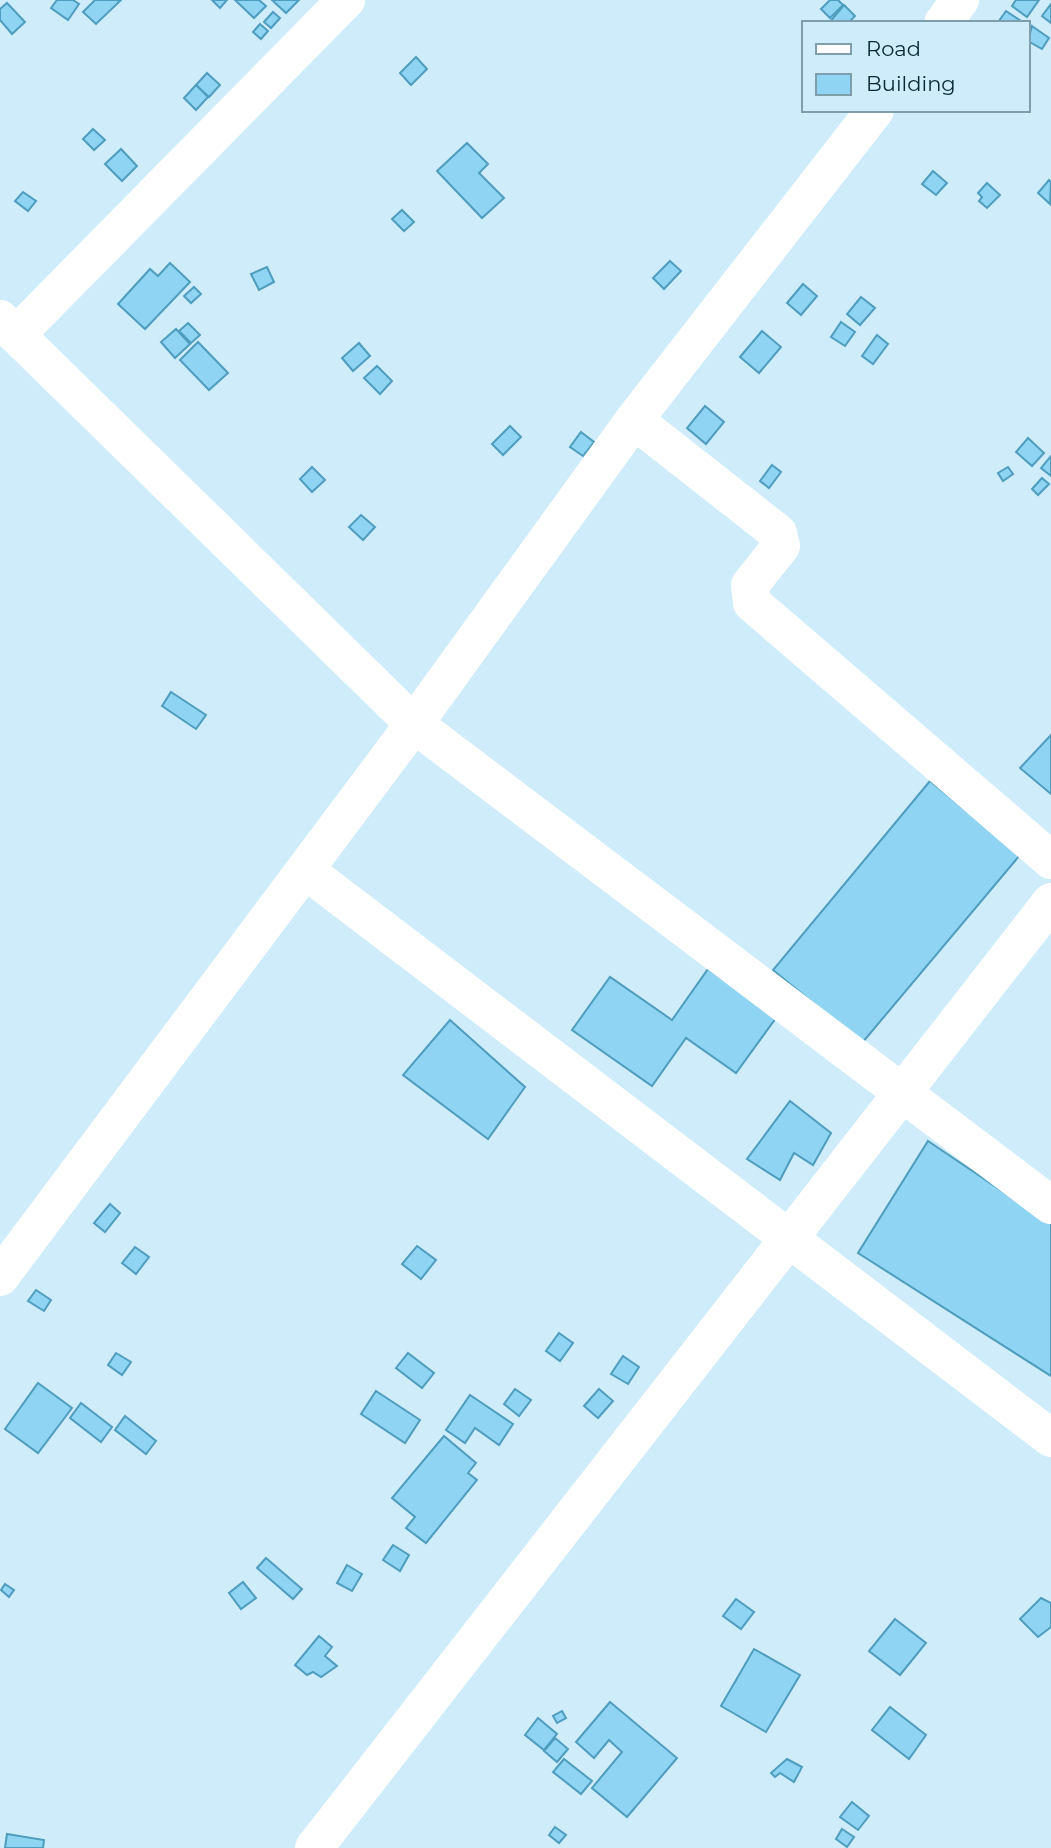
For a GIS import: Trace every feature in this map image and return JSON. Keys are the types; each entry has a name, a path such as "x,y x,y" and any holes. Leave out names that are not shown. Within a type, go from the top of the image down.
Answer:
{"street":[{"path":"346,0 8,327 415,724 1051,1205"},
{"path":"944,21 960,0"},
{"path":"0,1277 415,724 634,420 873,112"},
{"path":"634,420 778,533 781,547 750,585 752,603 1051,860"},
{"path":"305,870 788,1241 1051,1438"},
{"path":"314,1848 1051,902"}],"building":[{"path":"57,0 73,0 79,4 68,20 51,8"},
{"path":"95,0 121,0 96,24 83,12"},
{"path":"212,0 227,0 220,8"},
{"path":"235,0 259,0 266,6 254,18"},
{"path":"272,0 299,0 286,13"},
{"path":"830,0 838,0 843,5 830,18 821,9"},
{"path":"1016,0 1039,0 1027,17 1012,6"},
{"path":"7,3 25,22 12,34 0,20 0,9"},
{"path":"1051,4 1051,23 1042,16"},
{"path":"844,5 855,16 850,21 831,21"},
{"path":"1006,11 1021,21 999,21"},
{"path":"273,12 280,18 271,28 264,22"},
{"path":"260,24 268,31 261,39 253,32"},
{"path":"1032,26 1049,38 1042,49 1030,42"},
{"path":"416,57 427,69 411,85 400,73"},
{"path":"207,73 220,85 209,97 196,85"},
{"path":"196,85 208,97 196,110 184,98"},
{"path":"93,129 105,140 94,150 83,139"},
{"path":"467,143 488,164 479,173 504,198 482,218 437,171"},
{"path":"121,149 137,166 122,181 105,164"},
{"path":"933,171 947,183 936,195 922,184"},
{"path":"1049,180 1051,182 1050,204 1038,193"},
{"path":"987,183 1000,195 987,208 979,201 982,197 978,193"},
{"path":"23,192 36,201 28,211 15,201"},
{"path":"402,210 414,222 404,231 392,219"},
{"path":"670,261 681,271 664,289 653,278"},
{"path":"170,263 190,282 145,329 118,304 150,269 158,276"},
{"path":"267,267 274,282 259,290 251,274"},
{"path":"803,284 817,296 801,315 787,303"},
{"path":"194,287 201,294 191,303 184,296"},
{"path":"861,297 875,308 860,325 847,314"},
{"path":"841,322 855,332 845,346 831,337"},
{"path":"188,323 200,335 191,343 179,331"},
{"path":"176,329 190,344 175,358 161,342"},
{"path":"762,331 781,347 759,373 740,357"},
{"path":"877,335 888,344 873,364 862,356"},
{"path":"198,342 228,373 209,390 180,360"},
{"path":"359,343 370,356 353,371 342,358"},
{"path":"377,366 392,381 380,394 364,378"},
{"path":"705,406 724,422 706,444 687,428"},
{"path":"510,426 521,437 503,455 492,444"},
{"path":"581,432 594,442 583,456 570,447"},
{"path":"1028,438 1044,453 1032,466 1016,452"},
{"path":"1051,456 1051,476 1041,468"},
{"path":"772,465 781,472 769,488 760,481"},
{"path":"312,467 325,480 312,492 300,479"},
{"path":"1008,467 1013,474 1003,481 998,473"},
{"path":"1042,478 1049,484 1038,495 1032,489"},
{"path":"361,515 375,527 363,540 349,527"},
{"path":"171,692 206,715 196,729 162,706"},
{"path":"1051,735 1051,794 1020,768"},
{"path":"930,781 1020,855 862,1043 773,970"},
{"path":"708,969 776,1018 736,1073 686,1038 652,1086 572,1030 610,977 672,1020"},
{"path":"450,1020 525,1087 488,1139 403,1075"},
{"path":"790,1101 831,1133 813,1165 794,1153 780,1180 747,1159"},
{"path":"928,1141 1051,1224 1051,1376 858,1253"},
{"path":"110,1204 120,1213 105,1232 94,1223"},
{"path":"417,1246 436,1260 421,1279 402,1264"},
{"path":"135,1247 149,1257 136,1274 122,1263"},
{"path":"36,1290 51,1300 44,1311 28,1301"},
{"path":"559,1333 573,1343 560,1361 546,1351"},
{"path":"116,1353 131,1362 122,1375 108,1365"},
{"path":"408,1353 434,1373 422,1388 396,1368"},
{"path":"623,1356 639,1367 628,1384 611,1374"},
{"path":"38,1383 72,1408 38,1453 5,1429"},
{"path":"515,1389 531,1400 519,1416 504,1404"},
{"path":"599,1389 613,1401 598,1418 584,1406"},
{"path":"376,1391 420,1420 405,1443 361,1414"},
{"path":"470,1395 513,1424 499,1445 475,1428 465,1443 446,1430"},
{"path":"81,1403 112,1427 101,1442 70,1418"},
{"path":"125,1416 156,1441 146,1454 115,1430"},
{"path":"444,1436 476,1463 468,1473 477,1480 426,1543 406,1528 415,1517 392,1498"},
{"path":"393,1545 409,1555 400,1571 383,1560"},
{"path":"266,1558 302,1589 293,1599 257,1568"},
{"path":"347,1565 362,1574 352,1591 337,1583"},
{"path":"243,1582 256,1598 241,1609 229,1593"},
{"path":"5,1584 14,1590 9,1597 1,1590"},
{"path":"1041,1598 1051,1603 1051,1627 1038,1637 1020,1619"},
{"path":"736,1599 754,1612 741,1629 723,1616"},
{"path":"895,1619 926,1643 900,1675 869,1651"},
{"path":"319,1636 332,1647 325,1656 337,1666 321,1677 313,1672 307,1675 295,1665"},
{"path":"754,1649 800,1675 766,1732 721,1706"},
{"path":"610,1702 677,1758 627,1817 592,1788 622,1752 609,1740 594,1758 576,1742"},
{"path":"890,1707 926,1735 909,1759 872,1730"},
{"path":"562,1711 566,1718 557,1723 553,1716"},
{"path":"538,1718 557,1734 544,1750 525,1735"},
{"path":"555,1738 568,1749 557,1762 544,1751"},
{"path":"564,1759 592,1781 581,1794 553,1772"},
{"path":"787,1759 802,1767 794,1782 780,1773 775,1777 771,1773"},
{"path":"852,1802 869,1816 858,1830 840,1817"},
{"path":"555,1827 566,1835 559,1843 549,1835"},
{"path":"842,1829 854,1837 847,1847 836,1839"},
{"path":"7,1834 44,1840 43,1848 5,1848"}]}
